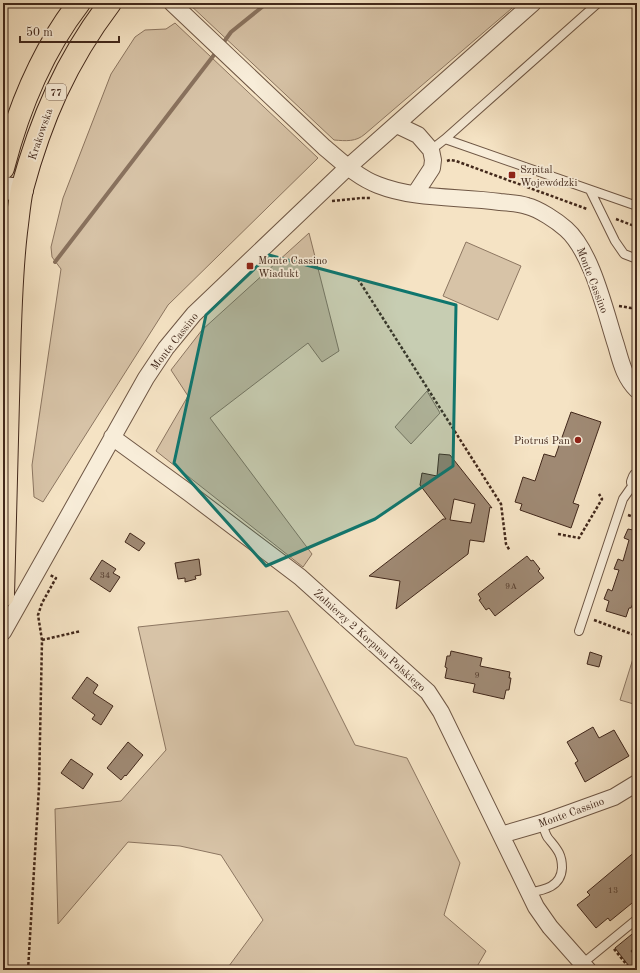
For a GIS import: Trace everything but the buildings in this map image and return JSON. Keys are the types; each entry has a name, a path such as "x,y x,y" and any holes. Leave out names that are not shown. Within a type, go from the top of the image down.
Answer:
{"highway":[{"name":"77","path":"3,168 18,115 41,64 71,13 79,3"},
{"name":"Krakowska","path":"12,189 63,77 91,28 110,3"},
{"path":"3,134 18,115"},
{"name":"77","path":"3,596 10,311 14,250 12,189"}],"street":[{"path":"172,3 347,168"},
{"name":"Monte Cassino","path":"3,632 146,378 180,329 347,168 533,3"},
{"path":"397,125 418,135 431,150 433,160 432,168 415,194"},
{"name":"Monte Cassino","path":"347,168 377,185 415,194 478,199 527,206 550,217 566,229 577,241 584,252 637,390"},
{"name":"Żołnierzy 2 Korpusu Polskiego","path":"112,437 189,492 300,577 428,692 441,712 502,835 528,893 550,927 585,967"},
{"name":"Monte Cassino","path":"502,835 542,823 614,797 637,783"}],"lane":[{"path":"431,150 598,3"},
{"path":"444,139 637,206"},
{"path":"590,190 615,241 624,254 637,259"},
{"path":"579,631 623,499 636,481"},
{"path":"528,893 552,887 558,881 562,873 560,855 548,837 542,823"},
{"path":"585,967 637,919"}],"path":[{"path":"447,162 450,160 456,161 637,227"},
{"path":"326,203 354,199 374,199"},
{"path":"358,279 501,504 506,544 510,551"},
{"path":"618,305 631,308 637,306"},
{"path":"558,534 578,538 602,499 599,494"},
{"path":"28,970 39,787 42,640 38,614 42,603 56,578"},
{"path":"584,616 637,636"},
{"path":"42,640 81,632"},
{"path":"612,947 631,970"},
{"path":"637,948 632,951 637,957"}],"highlighted area":[{"path":"269,255 456,305 453,466 375,519 266,566 174,463 206,315"}],"shaded area":[{"path":"188,3 518,3 362,137 347,141 334,140"},
{"path":"175,23 318,158 168,305 43,502 34,497 32,465 61,269 52,257 51,247 63,198 111,74 135,37 145,30 166,29"},
{"path":"309,233 339,351 322,362 308,343 210,418 312,554 303,567 156,451 188,396 171,370 202,330"},
{"path":"466,242 521,266 498,320 443,296"},
{"path":"427,391 440,413 411,444 395,427"},
{"path":"288,611 355,745 407,758 460,863 444,915 486,951 475,970 226,970 263,920 221,855 180,846 128,842 58,924 55,809 121,801 166,750 138,627"},
{"path":"637,646 637,705 620,700"}],"waterway":[{"path":"221,46 231,32 267,3"},
{"path":"55,262 217,51"}],"place":[{"name":"Szpital Wojewódzki","path":"512,175"},
{"name":"Monte Cassino Wiadukt","path":"250,266"},
{"name":"Piotruś Pan","path":"578,440"}]}
